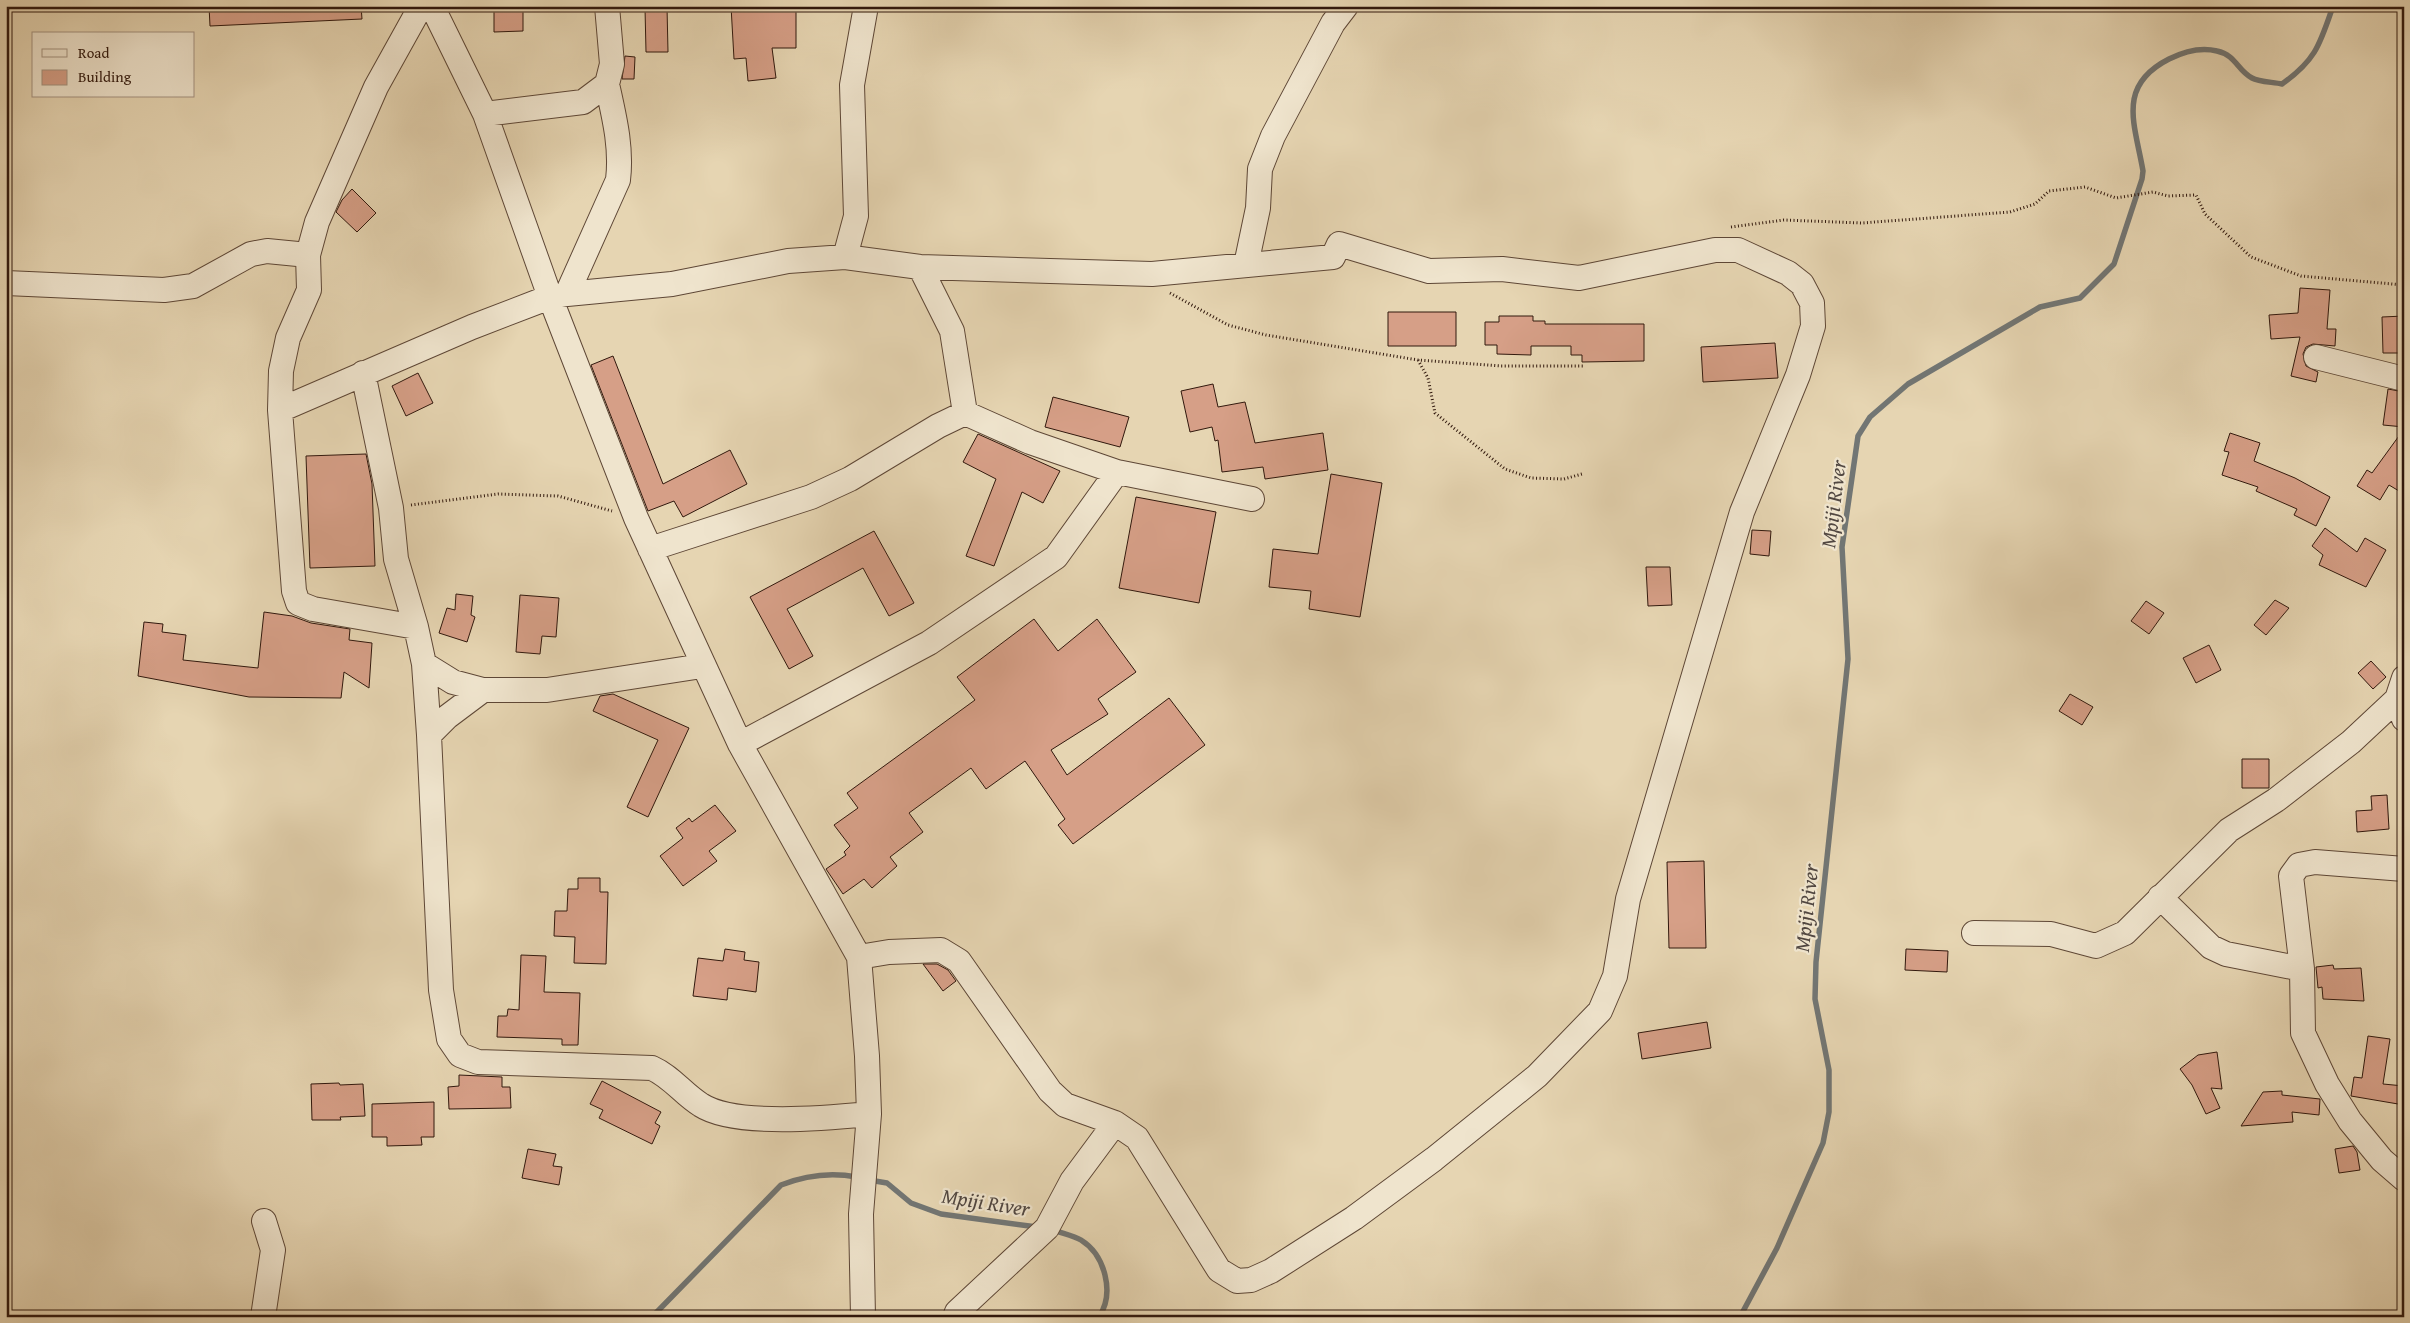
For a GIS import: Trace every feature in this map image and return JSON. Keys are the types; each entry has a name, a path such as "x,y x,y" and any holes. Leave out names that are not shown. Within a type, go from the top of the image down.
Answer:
{"street":[{"path":"416,627 313,609 298,602 294,591 280,410 281,371 288,338 309,290 308,255 316,222 376,87 421,6"},
{"path":"432,6 485,114 558,295 636,518 702,666 740,744 859,957 867,1056 868,1114 861,1214 864,1317"},
{"path":"558,295 618,180 620,160 617,127 607,84 612,64 607,6"},
{"path":"845,257 856,216 852,85 866,6"},
{"path":"1246,265 1258,208 1260,170 1273,136 1328,31 1346,6"},
{"path":"485,114 583,102 607,84"},
{"path":"280,410 363,373 558,295 672,284 788,261 845,257 920,268 1152,274 1333,257 1339,244 1429,271 1502,269 1579,278 1714,250 1738,250 1788,273 1802,284 1812,302 1813,326 1798,375 1742,512 1628,900 1615,976 1600,1010 1536,1076 1434,1158 1354,1218 1271,1271 1251,1280 1237,1281 1219,1270 1137,1138 1115,1123 1066,1105 1050,1091 959,961 942,950 889,952 859,957"},
{"path":"6,283 164,290 192,286 251,254 267,251 308,255"},
{"path":"920,268 952,331 965,413"},
{"path":"2316,356 2404,379"},
{"path":"363,373 391,508 396,559 416,627 424,664 430,735 441,990 449,1039 460,1055 478,1062 652,1068 667,1075 701,1105 718,1113 772,1119 823,1118 868,1114"},
{"path":"650,549 811,497 850,479 938,426 965,413 1030,442 1117,472 1252,499"},
{"path":"740,744 929,643 1056,557 1117,472"},
{"path":"424,664 453,682 483,690 547,690 702,666"},
{"path":"430,735 447,717 483,690"},
{"path":"1974,933 2051,934 2096,946 2126,933 2229,830 2276,800 2351,742 2402,699"},
{"path":"2404,869 2315,862 2299,865 2291,876 2302,969 2304,1033 2327,1084 2350,1121 2382,1160 2404,1179"},
{"path":"2160,897 2211,947 2226,954 2302,969"},
{"path":"955,1317 957,1312 1047,1228 1072,1181 1115,1123"},
{"path":"263,1317 273,1250 264,1221"}],"path":[{"path":"1730,227 1784,220 1862,223 2010,212 2035,204 2050,192 2084,187 2116,198 2153,192 2168,196 2196,195 2204,214 2251,257 2301,276 2404,285"},
{"path":"1152,274 1173,296 1228,324 1266,335 1418,360 1501,366 1583,366"},
{"path":"1418,360 1428,378 1435,413 1505,468 1531,478 1564,479 1582,474"},
{"path":"391,508 498,494 558,496 636,518"}],"building":[{"path":"209,6 361,6 362,19 210,26"},
{"path":"494,6 523,6 523,31 494,32"},
{"path":"731,6 796,6 796,48 772,48 776,78 748,81 746,58 734,59"},
{"path":"667,7 668,52 646,52 645,8"},
{"path":"625,56 635,57 634,79 622,79"},
{"path":"352,189 376,213 357,232 336,212 342,200"},
{"path":"2300,288 2330,290 2327,329 2336,329 2335,346 2313,344 2306,347 2303,354 2306,366 2318,372 2316,382 2291,376 2300,337 2271,339 2269,315 2298,313"},
{"path":"1388,312 1456,312 1456,346 1388,346"},
{"path":"1499,316 1533,316 1533,321 1545,321 1545,324 1644,324 1644,361 1582,362 1582,355 1571,355 1571,346 1531,346 1531,355 1497,354 1497,345 1485,345 1485,322 1499,322"},
{"path":"2404,316 2404,353 2383,353 2382,317"},
{"path":"1775,343 1778,378 1703,382 1701,347"},
{"path":"613,356 663,484 730,450 747,484 683,517 674,501 648,511 591,365"},
{"path":"418,373 433,403 406,416 392,386"},
{"path":"1213,384 1218,407 1245,402 1255,443 1323,433 1328,470 1265,479 1263,467 1222,472 1218,440 1215,441 1212,427 1190,432 1181,391"},
{"path":"2388,389 2404,392 2404,427 2383,425"},
{"path":"1053,397 1129,417 1120,447 1045,427"},
{"path":"2404,429 2404,494 2389,485 2380,500 2357,486 2367,470 2372,473"},
{"path":"2230,433 2260,443 2254,461 2295,478 2330,497 2316,526 2294,515 2297,509 2256,491 2258,487 2222,475 2229,452 2224,451"},
{"path":"978,434 1060,471 1043,503 1022,492 994,566 966,556 996,479 963,462"},
{"path":"366,454 372,484 375,566 310,568 306,456"},
{"path":"1331,474 1382,483 1360,617 1309,609 1311,591 1269,587 1273,549 1318,554"},
{"path":"1136,497 1216,512 1199,603 1119,588"},
{"path":"2325,528 2357,552 2365,538 2386,550 2366,587 2319,565 2323,555 2312,546"},
{"path":"1752,530 1771,531 1769,556 1750,554"},
{"path":"874,531 914,603 889,616 863,568 787,609 813,656 789,669 750,597"},
{"path":"1646,567 1670,567 1672,605 1648,606"},
{"path":"456,594 473,596 471,615 475,617 467,642 439,633 447,608 455,610"},
{"path":"520,595 559,598 556,637 542,636 540,654 516,652"},
{"path":"2275,600 2289,608 2266,635 2254,625"},
{"path":"2146,601 2164,613 2149,634 2131,621"},
{"path":"264,612 292,616 311,623 350,629 349,640 372,643 369,688 344,672 341,698 249,697 138,676 144,622 163,624 162,632 186,635 183,660 258,668"},
{"path":"1034,619 1058,651 1097,619 1136,672 1098,699 1108,714 1051,750 1067,775 1169,698 1205,745 1073,844 1058,825 1065,819 1025,761 986,789 971,768 909,813 923,832 890,857 897,866 872,888 864,879 843,894 826,869 846,855 844,852 850,846 834,825 858,808 847,793 975,700 957,677"},
{"path":"2209,645 2221,670 2196,683 2183,658"},
{"path":"2371,661 2386,677 2373,689 2358,673"},
{"path":"613,694 689,728 648,817 627,807 658,740 593,711 600,696"},
{"path":"2070,694 2093,707 2082,725 2059,711"},
{"path":"2242,759 2269,759 2269,788 2242,788"},
{"path":"2387,795 2389,829 2357,832 2356,811 2372,810 2371,796"},
{"path":"715,805 736,831 709,851 717,861 683,886 660,856 683,838 676,828 689,818 692,822"},
{"path":"1704,861 1706,948 1669,948 1667,862"},
{"path":"578,878 600,878 600,892 608,892 606,964 574,963 575,937 554,936 555,911 567,911 568,889 578,889"},
{"path":"725,949 745,952 744,960 759,962 756,992 728,988 727,1000 693,996 698,958 723,961"},
{"path":"1906,949 1948,951 1947,972 1905,970"},
{"path":"521,955 546,956 544,992 580,993 578,1045 562,1045 562,1039 497,1037 498,1016 507,1016 508,1009 519,1010"},
{"path":"923,964 937,964 948,970 956,981 943,991"},
{"path":"2333,965 2334,969 2361,968 2364,1001 2323,999 2322,987 2318,988 2316,967"},
{"path":"1707,1022 1711,1048 1642,1059 1638,1033"},
{"path":"2368,1036 2390,1039 2383,1084 2404,1086 2404,1105 2351,1096 2354,1077 2362,1078"},
{"path":"2217,1052 2222,1089 2211,1088 2220,1108 2206,1114 2192,1085 2180,1069 2198,1055"},
{"path":"459,1075 502,1077 502,1087 510,1087 511,1108 449,1109 448,1087 459,1086"},
{"path":"602,1081 661,1112 655,1123 660,1126 652,1144 599,1118 603,1110 590,1104"},
{"path":"339,1083 340,1085 363,1084 365,1116 340,1117 341,1120 312,1120 311,1084"},
{"path":"2282,1091 2282,1095 2320,1099 2319,1115 2292,1112 2293,1122 2241,1126 2263,1092"},
{"path":"434,1102 434,1137 421,1137 422,1145 387,1146 387,1137 372,1137 372,1104"},
{"path":"2353,1146 2357,1152 2360,1170 2339,1173 2335,1149"},
{"path":"528,1149 556,1154 553,1166 562,1167 559,1185 522,1178"}],"waterway":[{"name":"Mpiji River","path":"1740,1317 1777,1248 1823,1143 1829,1112 1829,1070 1815,999 1816,962 1848,659 1842,547 1858,436 1870,417 1908,384 2040,307 2080,298 2114,264 2143,171 2134,122 2135,94 2141,81 2152,70 2180,54 2198,50 2211,50 2228,56 2252,78 2282,84 2310,59 2320,41 2333,6"},
{"name":"Mpiji River","path":"652,1317 781,1185 819,1175 857,1177"},
{"name":"Mpiji River","path":"869,1180 887,1183 911,1203 941,1214 1037,1227"},
{"name":"Mpiji River","path":"1051,1229 1081,1240 1096,1255 1105,1275 1107,1286 1104,1307 1099,1317"}]}
